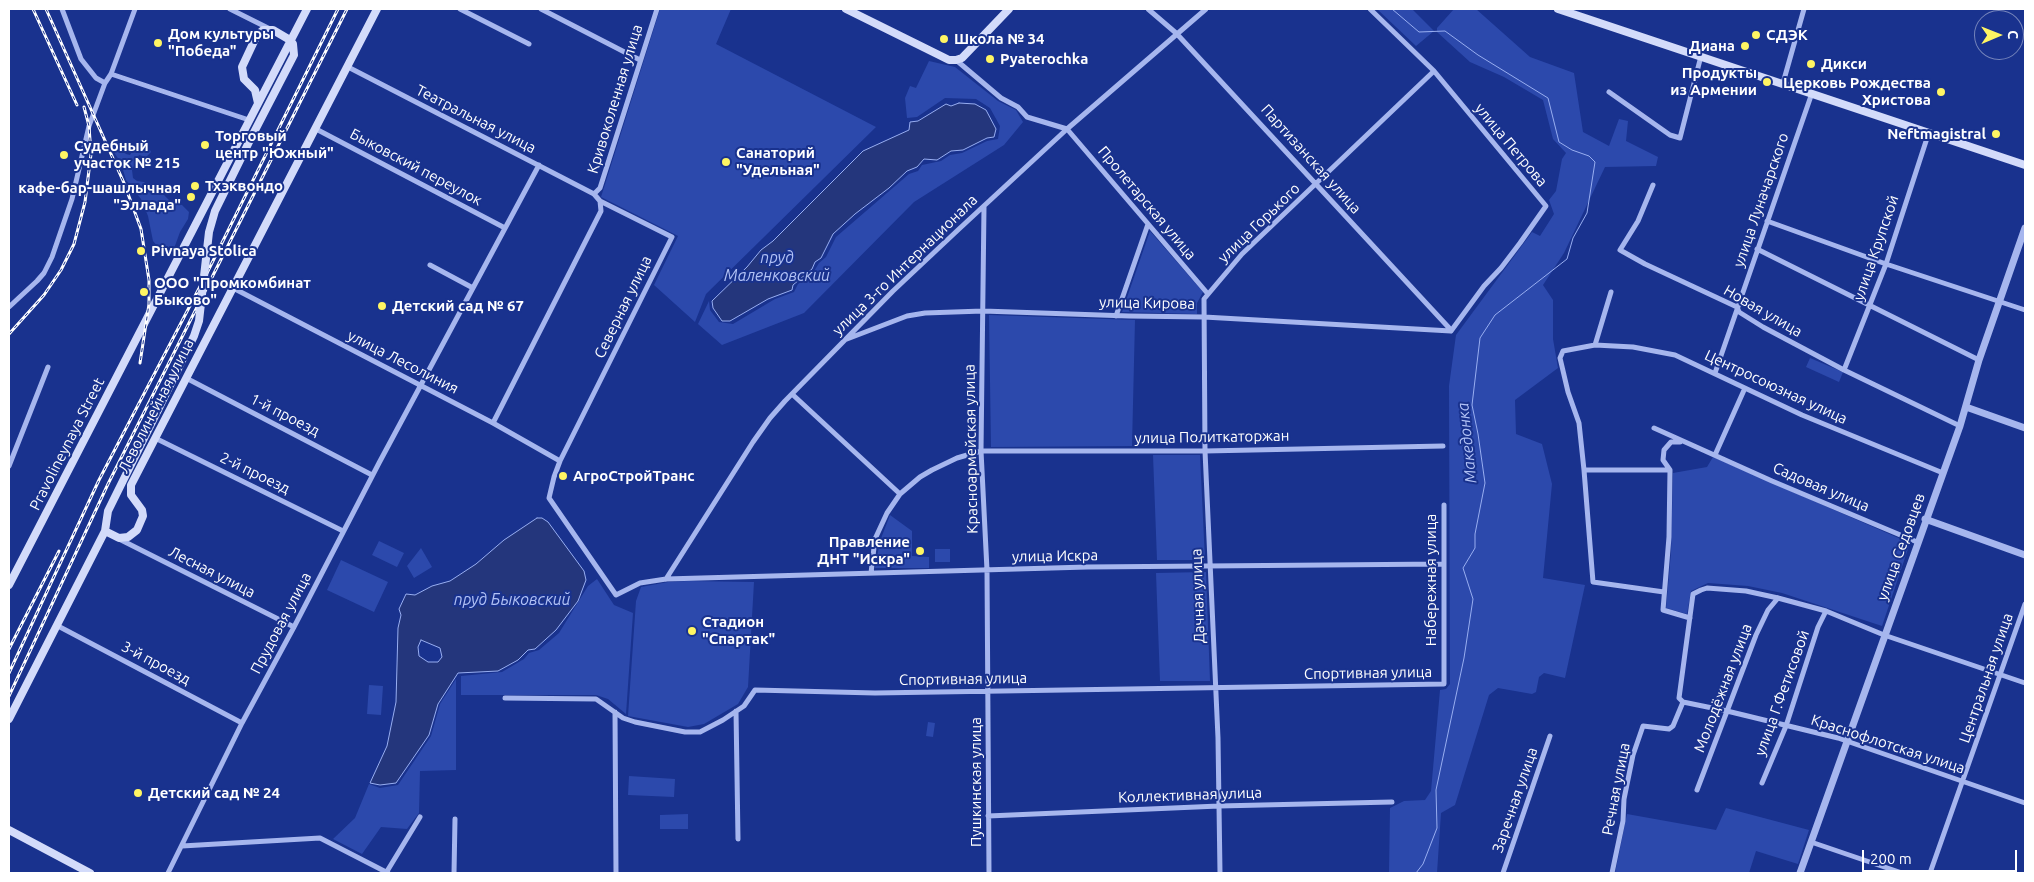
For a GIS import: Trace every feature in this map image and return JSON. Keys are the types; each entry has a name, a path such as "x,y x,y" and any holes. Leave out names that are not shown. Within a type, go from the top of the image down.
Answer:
{"main road":[{"name":"Pravolineynaya Street","path":"9,585 307,9"},
{"name":"Леволинейная улица","path":"119,538 133,534 137,530 143,516 142,510 131,495 130,489 232,288 378,9"},
{"path":"846,9 950,60 962,58 1009,9"},
{"path":"1558,9 2025,165"},
{"path":"9,719 105,531 108,511 194,336 199,321 208,240 215,211 292,61 294,50 290,40 273,30 264,30 257,35 245,60 242,74 258,95 258,103"},
{"path":"251,87 261,87 269,82"},
{"path":"105,531 119,538"},
{"path":"9,830 90,873"}],"street":[{"path":"62,9 81,59 96,78 105,83"},
{"path":"9,307 44,273 52,257 72,199 84,144 105,83 111,74 135,9"},
{"path":"230,9 273,30"},
{"path":"460,9 529,44"},
{"path":"542,9 640,60"},
{"name":"Кривоколенная улица","path":"594,194 600,188 657,9"},
{"name":"Партизанская улица","path":"1148,9 1176,33 1318,184 1451,331"},
{"name":"улица 3-го Интернационала","path":"666,578 770,418 792,394 893,292 1067,129 1206,9"},
{"name":"улица Петрова","path":"1370,9 1434,72 1546,206 1506,262 1484,286 1451,331"},
{"path":"1783,83 1804,9"},
{"path":"1608,92 1670,135 1680,138 1701,56"},
{"path":"956,60 1001,98 1018,107 1027,117 1067,129"},
{"name":"Театральная улица","path":"348,67 594,194"},
{"name":"улица Горького","path":"1208,294 1242,254 1434,72"},
{"path":"111,74 249,120"},
{"name":"улица Луначарского","path":"1715,373 1812,93"},
{"name":"Быковский переулок","path":"316,129 504,228"},
{"name":"Пролетарская улица","path":"1067,129 1208,294"},
{"name":"улица Крупской","path":"1844,370 1886,264 1929,132"},
{"name":"Прудовая улица","path":"168,873 242,723 294,628 372,475 539,166"},
{"name":"Новая улица","path":"1653,185 1638,221 1620,250 1645,264 1737,307 1739,312 1762,327 1844,370 1960,426"},
{"path":"493,423 601,210 600,201 594,194"},
{"name":"Северная улица","path":"560,461 672,237 600,201"},
{"name":"Красноармейская улица","path":"984,207 981,451 987,570 988,691"},
{"path":"1767,221 1886,264 2025,310"},
{"path":"1116,316 1148,224"},
{"name":"улица Седовцев","path":"1800,873 1960,426 1979,360 2025,228"},
{"path":"1757,249 1870,303 1979,360"},
{"path":"430,264 472,288"},
{"name":"улица Лесолиния","path":"232,288 493,423 560,461"},
{"path":"1595,345 1611,292"},
{"path":"1204,317 1204,299 1208,294"},
{"name":"улица Кирова","path":"846,340 907,316 925,313 983,311 1204,317 1451,331"},
{"name":"Дачная улица","path":"1204,317 1205,451 1220,806 1220,873"},
{"name":"Центросоюзная улица","path":"1584,470 1579,423 1568,392 1560,358 1563,351 1595,345 1633,348 1675,355 1802,414 1942,473"},
{"path":"9,466 48,367"},
{"name":"1-й проезд","path":"186,378 372,475"},
{"path":"1715,455 1745,388"},
{"path":"792,394 900,494"},
{"path":"1966,407 2025,428"},
{"name":"Садовая улица","path":"1654,428 1772,481 1917,542"},
{"name":"2-й проезд","path":"155,438 343,531"},
{"path":"1683,442 1671,442 1664,450 1663,460 1670,470 1669,536 1663,610 1690,618"},
{"name":"улица Политкаторжан","path":"871,572 875,539 887,513 900,494 920,477 932,470 957,458 981,451 1205,451 1443,446"},
{"name":"улица Искра","path":"560,461 549,498 616,595 640,583 666,578 840,575 871,572 1444,564"},
{"path":"1664,592 1594,582 1584,470 1670,470"},
{"name":"Набережная улица","path":"1444,505 1444,684"},
{"path":"1925,520 2025,556"},
{"name":"Лесная улица","path":"119,538 294,628"},
{"name":"Речная улица","path":"1612,873 1623,820 1624,799 1633,755 1643,726 1669,729 1673,726 1683,702 1679,698 1693,594 1707,588 1746,591 1778,598"},
{"path":"1778,598 1826,611 1884,635 2025,683"},
{"name":"Молодёжная улица","path":"1698,790 1756,635 1768,610 1778,598"},
{"name":"Центральная улица","path":"1930,873 2025,604"},
{"name":"улица Г.Фетисовой","path":"1762,783 1786,726 1818,627 1826,611"},
{"name":"3-й проезд","path":"58,626 242,723"},
{"name":"Спортивная улица","path":"505,698 596,699 634,722 685,732 700,732 744,706 755,690 874,693 1444,684"},
{"name":"Пушкинская улица","path":"988,691 989,873"},
{"name":"Краснофлотская улица","path":"1683,702 1727,711 1847,742 2025,802"},
{"path":"736,711 738,839"},
{"path":"615,712 616,873"},
{"name":"Заречная улица","path":"1503,873 1550,736"},
{"name":"Коллективная улица","path":"988,816 1220,806 1392,802"},
{"path":"182,846 320,838 387,873 420,818"},
{"path":"454,873 455,819"},
{"path":"1811,842 1902,873"}],"shaded area":[{"name":"Санаторий \"Удельная\"","path":"660,9 731,9 716,44 876,127 706,294 695,322 654,285 678,236 601,197"},
{"path":"1377,9 1412,9 1434,31 1416,46"},
{"path":"1454,9 1476,9 1530,57 1574,73 1583,132 1609,146 1619,119 1628,121 1626,141 1658,157 1656,166 1605,167 1564,253 1543,285 1553,300 1553,339 1558,368 1515,400 1516,434 1542,444 1552,484 1543,578 1585,585 1565,678 1544,673 1539,677 1536,692 1532,694 1498,688 1489,695 1455,805 1441,813 1437,873 1389,873 1390,808 1404,801 1425,800 1431,791 1440,690 1446,689 1450,684 1449,386 1456,335 1532,232 1540,236 1554,214 1549,200 1556,191 1562,159 1566,153 1553,139 1543,100 1504,77 1470,62 1437,32 1437,28"},
{"path":"929,61 955,67 998,101 1016,110 1023,122 1004,145 914,202 804,313 722,345 698,324 709,301 710,310 719,322 733,324 775,299 794,292 798,284 813,273 819,263 826,257 836,237 909,174 918,171 922,165 941,161 950,155 962,153 987,141 998,139 1000,126 990,108 976,99 945,98 917,117 907,118 905,98 910,86 916,88"},
{"path":"137,143 140,149 150,150 151,152 146,157 139,155 132,170 133,178 144,182 155,193 164,195 171,202 182,205 189,212 188,219 180,232 172,254 158,247 153,241 148,216 141,199 126,180 121,163 111,147 116,146 130,155"},
{"path":"1150,231 1203,292 1197,303 1197,314 1122,312"},
{"path":"989,315 1135,320 1132,446 991,447"},
{"path":"1810,358 1843,372 1839,382 1806,367"},
{"path":"1153,455 1200,455 1205,560 1157,560"},
{"path":"1713,457 1910,543 1882,626 1782,593 1748,586 1708,583 1691,591 1687,614 1666,608 1671,553 1673,473 1707,467"},
{"path":"890,515 912,531 912,556 929,557 929,568 875,568 880,541"},
{"path":"379,541 404,553 397,567 372,555"},
{"path":"421,548 432,567 414,578 407,566"},
{"path":"935,549 950,549 950,562 935,562"},
{"path":"341,560 388,582 374,612 327,590"},
{"path":"1206,572 1210,681 1160,681 1156,573"},
{"path":"597,579 614,605 633,613 626,714 608,699 596,695 461,695 461,676 502,672 524,659 529,653 539,650 559,633 588,586"},
{"name":"Стадион \"Спартак\"","path":"668,582 754,582 748,687 738,704 704,724 688,727 628,716 636,601 641,587"},
{"path":"456,679 456,770 420,771 419,813 407,829 381,827 362,854 333,839 355,818 369,784 380,788 398,785 431,736 440,704"},
{"path":"369,685 383,686 381,715 367,714"},
{"path":"928,722 935,723 933,737 926,736"},
{"path":"629,776 675,779 674,797 628,795"},
{"path":"1726,808 1809,830 1798,864 1756,851 1749,873 1615,873 1627,814 1716,830"},
{"path":"688,814 688,829 660,829 660,815"}],"water":[{"name":"пруд Маленковский","path":"959,103 975,104 986,110 996,129 994,137 987,138 963,150 951,151 937,160 924,159 917,167 907,171 833,234 821,258 815,262 812,269 793,285 792,290 768,299 730,321 722,321 713,308 712,301 747,267 761,250 773,241 863,151 909,130 910,122 918,121 946,104 951,106"},
{"name":"пруд Быковский","path":"537,518 542,518 548,522 584,571 586,580 578,601 556,630 535,649 528,650 518,660 498,671 458,673 438,704 429,735 396,783 380,785 370,783 387,746 396,702 398,628 401,615 399,609 406,594 415,595 432,586 450,581 476,564 504,540","holes":["421,640 440,648 442,657 438,662 428,662 419,656 418,647"]}],"waterway":[{"name":"Македонка","path":"1392,9 1419,32 1445,31 1478,55 1548,98 1559,142 1572,150 1589,156 1595,162 1587,213 1573,238 1567,259 1495,315 1480,338 1472,405 1485,483 1475,534 1475,548 1463,568 1473,599 1464,658 1436,790 1437,828 1423,864 1416,873"}],"railway":[{"path":"33,9 77,105"},
{"path":"46,9 124,183 141,229 149,280 149,304 140,363"},
{"path":"9,673 99,480 206,275 338,9"},
{"path":"9,696 108,484 347,9"},
{"path":"9,334 44,295 61,270 74,244 85,202 91,154 89,126 84,107"},
{"path":"9,649 59,551"}],"place":[{"name":"СДЭК","path":"1756,35"},
{"name":"Школа № 34","path":"944,39"},
{"name":"Дом культуры \"Победа\"","path":"158,43"},
{"name":"Диана","path":"1745,46"},
{"name":"Pyaterochka","path":"990,59"},
{"name":"Дикси","path":"1811,64"},
{"name":"Продукты из Армении","path":"1767,82"},
{"name":"Церковь Рождества Христова","path":"1941,92"},
{"name":"Neftmagistral","path":"1996,134"},
{"name":"Торговый центр \"Южный\"","path":"205,145"},
{"name":"Судебный участок № 215","path":"64,155"},
{"name":"Санаторий \"Удельная\"","path":"726,162"},
{"name":"Тхэквондо","path":"195,186"},
{"name":"кафе-бар-шашлычная \"Эллада\"","path":"191,197"},
{"name":"Pivnaya Stolica","path":"141,251"},
{"name":"ООО \"Промкомбинат Быково\"","path":"144,292"},
{"name":"Детский сад № 67","path":"382,306"},
{"name":"АгроСтройТранс","path":"563,476"},
{"name":"Правление ДНТ \"Искра\"","path":"920,551"},
{"name":"Стадион \"Спартак\"","path":"692,631"},
{"name":"Детский сад № 24","path":"138,793"}]}
